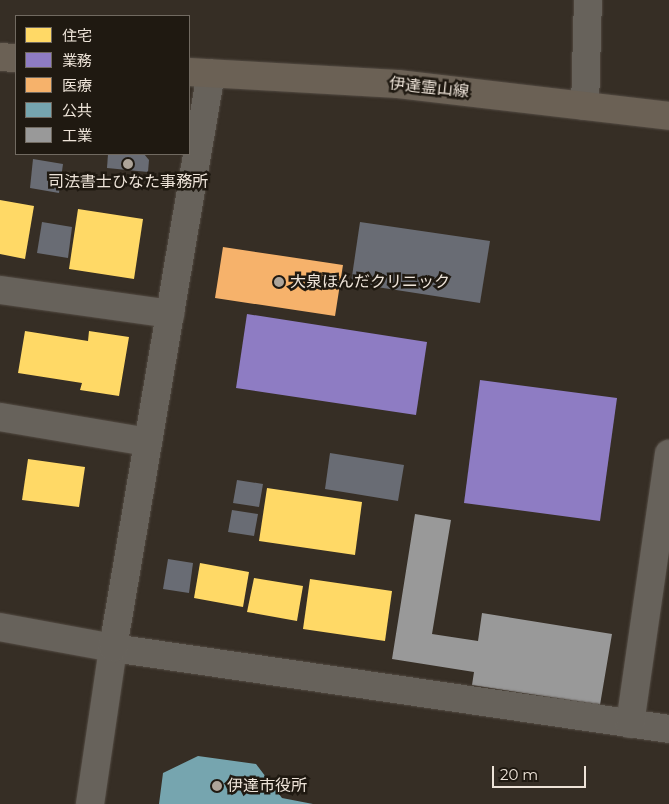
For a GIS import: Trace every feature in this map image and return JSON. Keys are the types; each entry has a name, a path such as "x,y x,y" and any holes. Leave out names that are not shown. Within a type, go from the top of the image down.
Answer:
{"main road":[{"path":"0,57 15,58"},
{"name":"伊達霊山線","path":"200,72 398,84 669,116"}],"street":[{"path":"584,106 588,0"},
{"path":"190,153 200,72"},
{"path":"90,804 113,648 170,314 190,155"},
{"path":"0,290 170,314"},
{"path":"0,418 148,442"},
{"path":"630,724 669,454"},
{"path":"0,627 113,648 669,729"}],"building: 住宅":[{"path":"0,200 34,206 25,259 0,254"},
{"path":"78,209 143,219 134,279 69,269"},
{"path":"25,331 88,341 89,331 129,337 119,396 80,390 82,383 18,373"},
{"path":"28,459 85,467 79,507 22,500"},
{"path":"267,488 362,502 355,555 259,541"},
{"path":"200,563 249,572 243,607 194,598"},
{"path":"254,578 303,586 297,621 247,612"},
{"path":"310,579 392,591 385,641 303,629"}],"building: 業務":[{"path":"247,314 427,342 416,415 236,388"},
{"path":"480,380 617,398 600,521 464,503"}],"building: 医療":[{"name":"大泉ほんだクリニック","path":"223,247 343,265 335,316 215,298"}],"building: 公共":[{"name":"伊達市役所","path":"198,756 256,764 282,798 313,804 159,804 163,773"}],"building: 工業":[{"path":"415,514 451,520 432,634 478,641 482,613 612,634 600,705 472,685 474,672 392,659"}],"building: その他":[{"name":"司法書士ひなた事務所","path":"108,155 145,155 149,160 148,172 107,168"},
{"path":"33,159 63,164 59,193 30,188"},
{"path":"42,222 72,227 68,258 37,253"},
{"path":"360,222 490,241 480,303 351,283"},
{"path":"330,453 404,465 398,501 325,489"},
{"path":"237,480 263,484 259,507 233,503"},
{"path":"232,510 258,514 254,536 228,532"},
{"path":"168,559 193,563 189,593 163,589"}],"place":[{"name":"司法書士ひなた事務所","path":"128,164"},
{"name":"大泉ほんだクリニック","path":"279,282"},
{"name":"伊達市役所","path":"217,786"}]}
